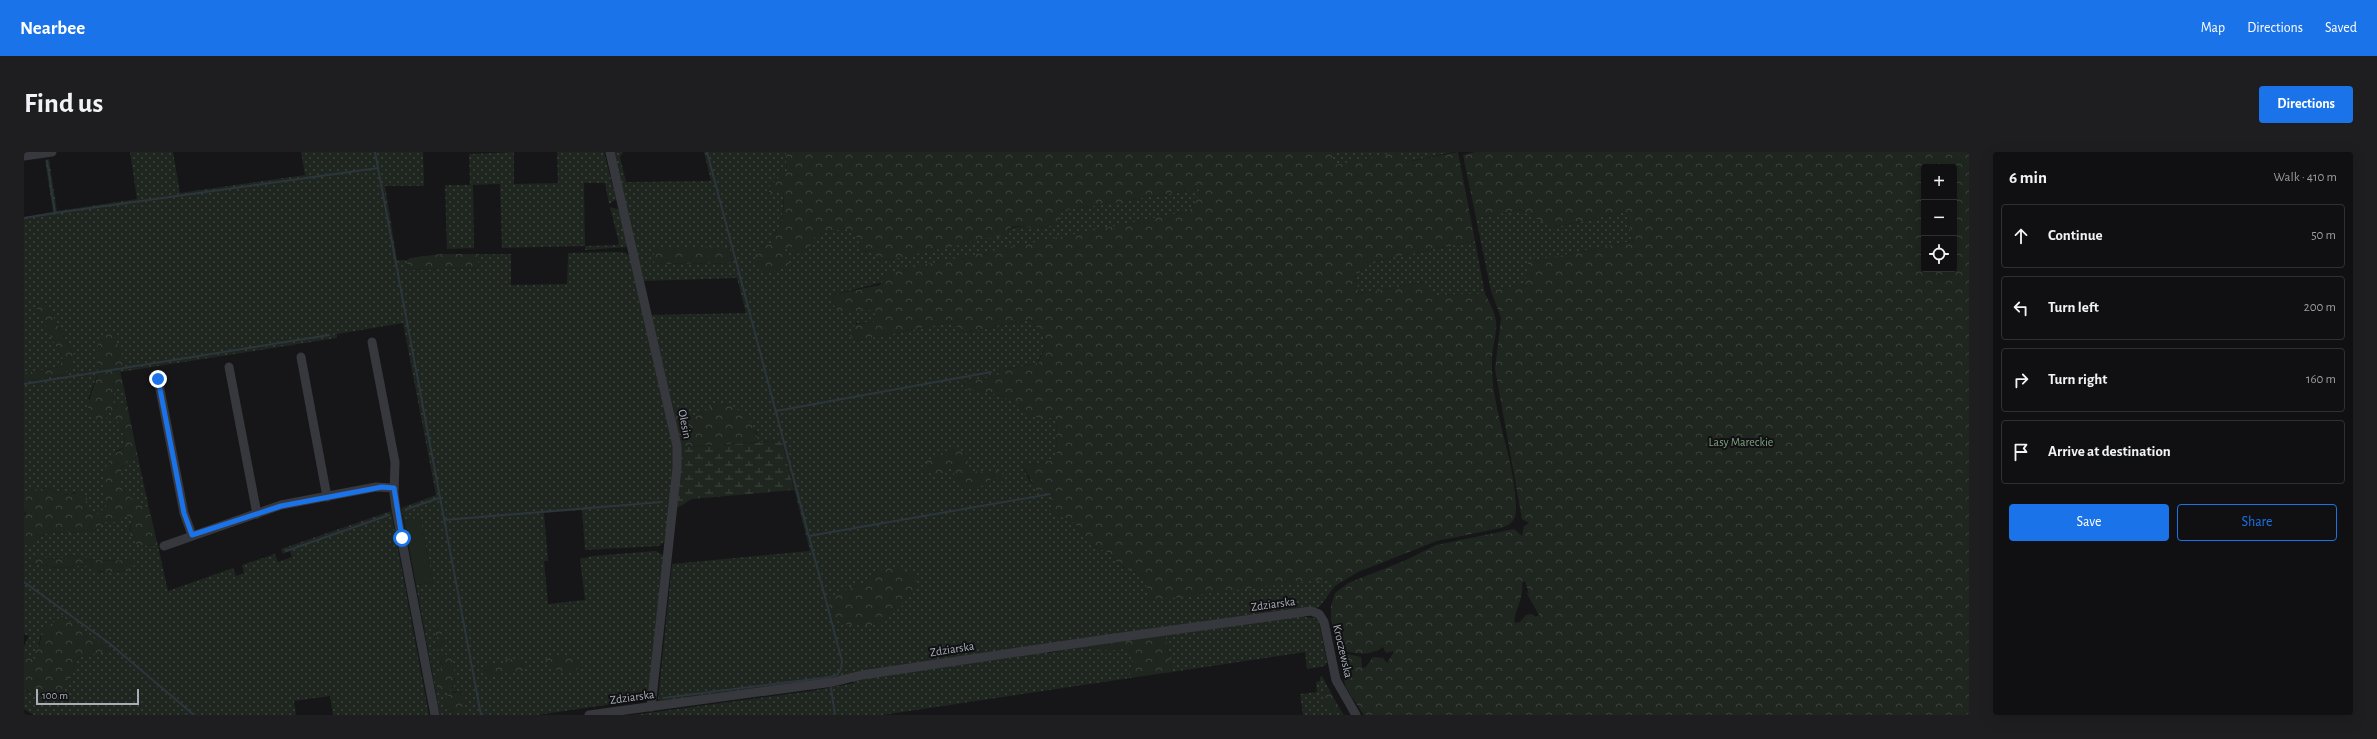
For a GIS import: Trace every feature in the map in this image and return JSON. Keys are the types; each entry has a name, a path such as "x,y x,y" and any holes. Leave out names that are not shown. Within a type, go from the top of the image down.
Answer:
{"street":[{"path":"24,156 52,152"},
{"name":"Olesin","path":"610,152 677,446 677,468 651,707"},
{"path":"372,342 395,462 394,488 435,715"},
{"path":"301,357 328,496"},
{"path":"229,367 257,514"},
{"path":"158,379 184,513 192,535"},
{"path":"164,546 192,535 281,506 376,487 394,488"},
{"name":"Zdziarska","path":"589,715 832,682 862,675 1100,640 1305,612 1319,614"},
{"name":"Kroczewska","path":"1319,614 1324,622 1336,680 1356,715"}],"green space":[{"path":"130,152 173,152 180,193 305,175 301,152 423,152 424,186 385,186 397,260 407,260 408,270 479,268 477,254 511,254 511,285 567,284 568,253 620,252 626,253 633,258 675,455 665,541 659,546 585,550 582,510 544,513 548,561 544,561 548,604 585,600 580,559 592,556 656,551 663,555 649,694 647,694 646,699 537,715 440,715 416,585 433,582 420,518 404,521 401,508 436,495 403,323 337,334 337,338 120,372 113,334 88,399 113,410 121,424 126,447 116,451 106,507 98,514 89,513 75,492 66,495 47,488 31,490 24,516 24,381 64,375 75,357 46,304 36,308 63,359 59,367 24,373 24,217 53,212 45,160 49,159 57,211 137,199","holes":["440,661 455,678 453,688 437,677 442,667","459,691 462,693 451,712 443,707 453,692"]},
{"path":"514,152 514,184 558,183 557,152 604,152 616,199 609,204 605,183 584,183 585,246 502,248 500,184 473,185 474,248 447,249 445,185 470,185 469,154"},
{"path":"613,152 623,152 620,157 626,182 711,181 704,152 791,152 786,153 787,172 771,184 768,194 783,192 781,223 773,237 771,244 759,247 785,250 787,247 808,245 816,235 842,229 851,231 858,239 862,252 873,250 879,262 1014,228 1040,228 1060,223 1059,211 1200,189 1199,196 1189,211 1055,239 832,295 835,307 845,314 867,308 877,315 874,322 856,323 855,341 951,322 964,333 1030,320 1042,333 1046,346 1037,363 1000,370 998,376 965,382 964,389 987,392 1018,402 1030,417 1048,417 1056,420 1057,459 1023,466 1030,481 1032,484 1040,488 1051,491 1052,513 1074,522 1088,542 1108,553 1122,567 1144,576 1148,593 1328,579 1335,586 1320,606 1316,608 661,702 658,700 672,564 810,551 782,441 758,442 756,431 714,403 704,412 693,416 683,416 680,410 673,407 651,315 746,313 737,278 644,281","holes":["729,247 733,263 654,264","871,575 847,625 838,620 843,590 863,584"]},
{"path":"1337,152 1333,153 1330,166 1398,152 1406,162 1458,152 1475,241 1365,263 1365,271 1355,274 1359,294 1425,282 1435,295 1485,294 1495,316 1496,331 1492,355 1493,384 1515,491 1516,513 1514,519 1510,524 1501,528 1437,541 1358,572 1335,586 1328,579 1147,601 1148,593 1144,576 1122,567 1108,553 1088,542 1074,522 1052,513 1051,491 1038,493 1023,466 1057,459 1056,420 1048,417 1030,417 1018,402 987,392 964,389 965,382 998,376 1000,370 1038,363 1046,346 1042,333 1030,320 964,333 951,322 855,341 850,335 853,327 862,323 874,322 876,315 867,308 845,314 835,307 832,295 880,285 888,272 1189,211 1199,196 1200,189 1060,211 1061,223 1039,228 1019,226 1010,228 1002,236 879,262 873,250 862,252 858,239 851,231 842,229 816,235 806,253 795,255 792,247 787,247 785,250 790,267 764,273 757,264 755,258 756,254 759,247 771,244 773,237 781,223 783,214 783,192 768,195 771,184 778,179 780,173 787,172 786,153"},
{"path":"1453,152 1406,162 1329,166 1333,153"},
{"name":"Lasy Mareckie","path":"1475,152 1969,152 1969,715 1364,715 1346,688 1338,656 1347,654 1361,657 1362,667 1365,668 1373,657 1383,658 1387,663 1393,651 1386,653 1383,647 1372,652 1360,654 1337,648 1331,619 1331,606 1335,593 1348,583 1404,561 1436,545 1514,529 1522,536 1524,526 1529,523 1522,519 1495,369 1501,318 1491,291 1525,284 1528,262 1633,241 1626,212 1554,227 1519,210 1476,218 1463,155","holes":["1525,581 1529,594 1526,592 1539,615 1536,617 1532,614 1526,615 1520,622 1515,623 1515,615 1522,594 1522,583"]},
{"path":"610,207 617,209 620,213 627,247 585,250 585,246 617,245 619,243"},
{"path":"1519,210 1555,227 1626,212 1633,241 1529,262 1525,284 1491,291 1476,218"},
{"path":"1475,241 1485,294 1435,295 1424,282 1359,294 1355,274 1365,271 1365,263"},
{"path":"729,247 733,263 654,264 654,249"},
{"path":"441,254 477,254 479,268 408,270 407,260 410,258"},
{"path":"46,304 75,357 72,366 64,375 24,381 24,373 59,367 63,359 36,308"},
{"path":"106,332 113,334 122,355 124,366 119,367 124,388 114,389 113,406 127,404 138,458 129,460 121,469 121,488 136,503 149,508 158,546 138,545 132,539 130,533 133,519 124,514 114,522 104,522 95,530 69,533 49,532 24,546 24,516 26,514 24,496 31,490 47,488 66,495 82,492 87,497 85,507 89,513 98,514 106,507 103,496 105,470 110,459 126,447 121,424 113,418 113,410 109,410 106,419 95,419 88,412 89,402 98,370 97,353 99,342 101,337"},
{"path":"124,388 127,404 113,406 114,389"},
{"path":"714,403 730,406 744,414 753,426 758,442 680,447 673,407 680,410 683,416 693,416 704,412"},
{"path":"782,441 794,490 692,499 677,508 680,447"},
{"path":"954,444 959,450 967,454 968,466 972,471 980,472 999,470 1004,477 1004,483 997,478 991,479 983,486 970,488 956,482 953,469 949,468 945,472 935,476 923,469 927,461 942,454"},
{"path":"138,458 149,508 136,503 121,488 121,469 129,460"},
{"path":"391,511 429,715 333,715 330,696 294,701 296,715 34,715 24,709 24,689 28,692 71,679 78,657 111,650 41,635 35,659 24,657 24,646 29,636 24,634 24,546 49,532 69,533 95,530 104,522 114,522 124,514 133,519 129,530 138,545 158,546 168,591 233,568 236,576 244,573 242,565 275,554 278,562 292,557 290,551 283,554 281,549","holes":["72,555 87,559 101,560 131,559 129,571 100,572 84,564 57,568 31,563 31,557 59,559"]},
{"path":"420,517 433,582 416,585 404,521"},
{"path":"72,555 87,559 131,559 135,564 129,571 105,572 93,570 84,564 57,568 31,563 31,557 59,559"},
{"path":"887,567 898,568 912,574 917,582 918,587 899,609 875,625 847,625 838,620 833,621 828,599 843,590 863,584 871,575"},
{"path":"1304,615 1304,617 1315,618 1319,623 1327,662 1325,666 1307,669 1305,652 1172,672 1165,635"},
{"path":"62,616 112,651 78,657 71,678 64,688 51,692 30,692 24,689 24,657 35,659 35,648 39,646 43,630"},
{"path":"441,626 445,635 445,643 444,646 437,651 435,649 439,638 434,633 433,627"},
{"path":"1165,635 1172,672 1130,678 1132,657 1130,652 1124,649 1093,651 1088,645"},
{"path":"1088,645 1093,651 1124,649 1130,652 1132,657 1130,678 882,715 633,715 811,691 854,683 853,680 1046,652 1049,653"},
{"path":"445,654 451,657 454,671 454,684 449,692 443,692 441,690 437,680 437,672 442,667 440,658"},
{"path":"559,655 575,658 581,665 575,671 558,671 545,661 549,656"},
{"path":"505,659 517,660 523,664 523,672 507,671 500,677 484,675 481,672 490,664 504,664"},
{"path":"1322,676 1330,691 1326,691 1336,712 1340,709 1344,715 1303,715 1300,694 1317,692 1316,682 1320,681 1320,677"},
{"path":"459,691 464,696 464,709 462,713 448,710 442,704 448,695"},
{"path":"1326,691 1330,691 1340,709 1336,712 1327,710 1322,700"}],"waterway":[{"path":"375,152 481,715"},
{"path":"663,698 830,677 837,675 841,669 842,661 707,152"},
{"path":"24,218 55,213 47,161"},
{"path":"55,213 378,168"},
{"path":"24,384 329,335"},
{"path":"776,411 991,372"},
{"path":"809,536 1050,494"},
{"path":"407,509 439,498"},
{"path":"444,520 662,502"},
{"path":"286,551 389,515"},
{"path":"24,582 109,643 194,715"},
{"path":"831,688 835,715"}],"route":[{"path":"158,379 184,513 192,535 281,506 382,487 394,488 402,538"}]}
